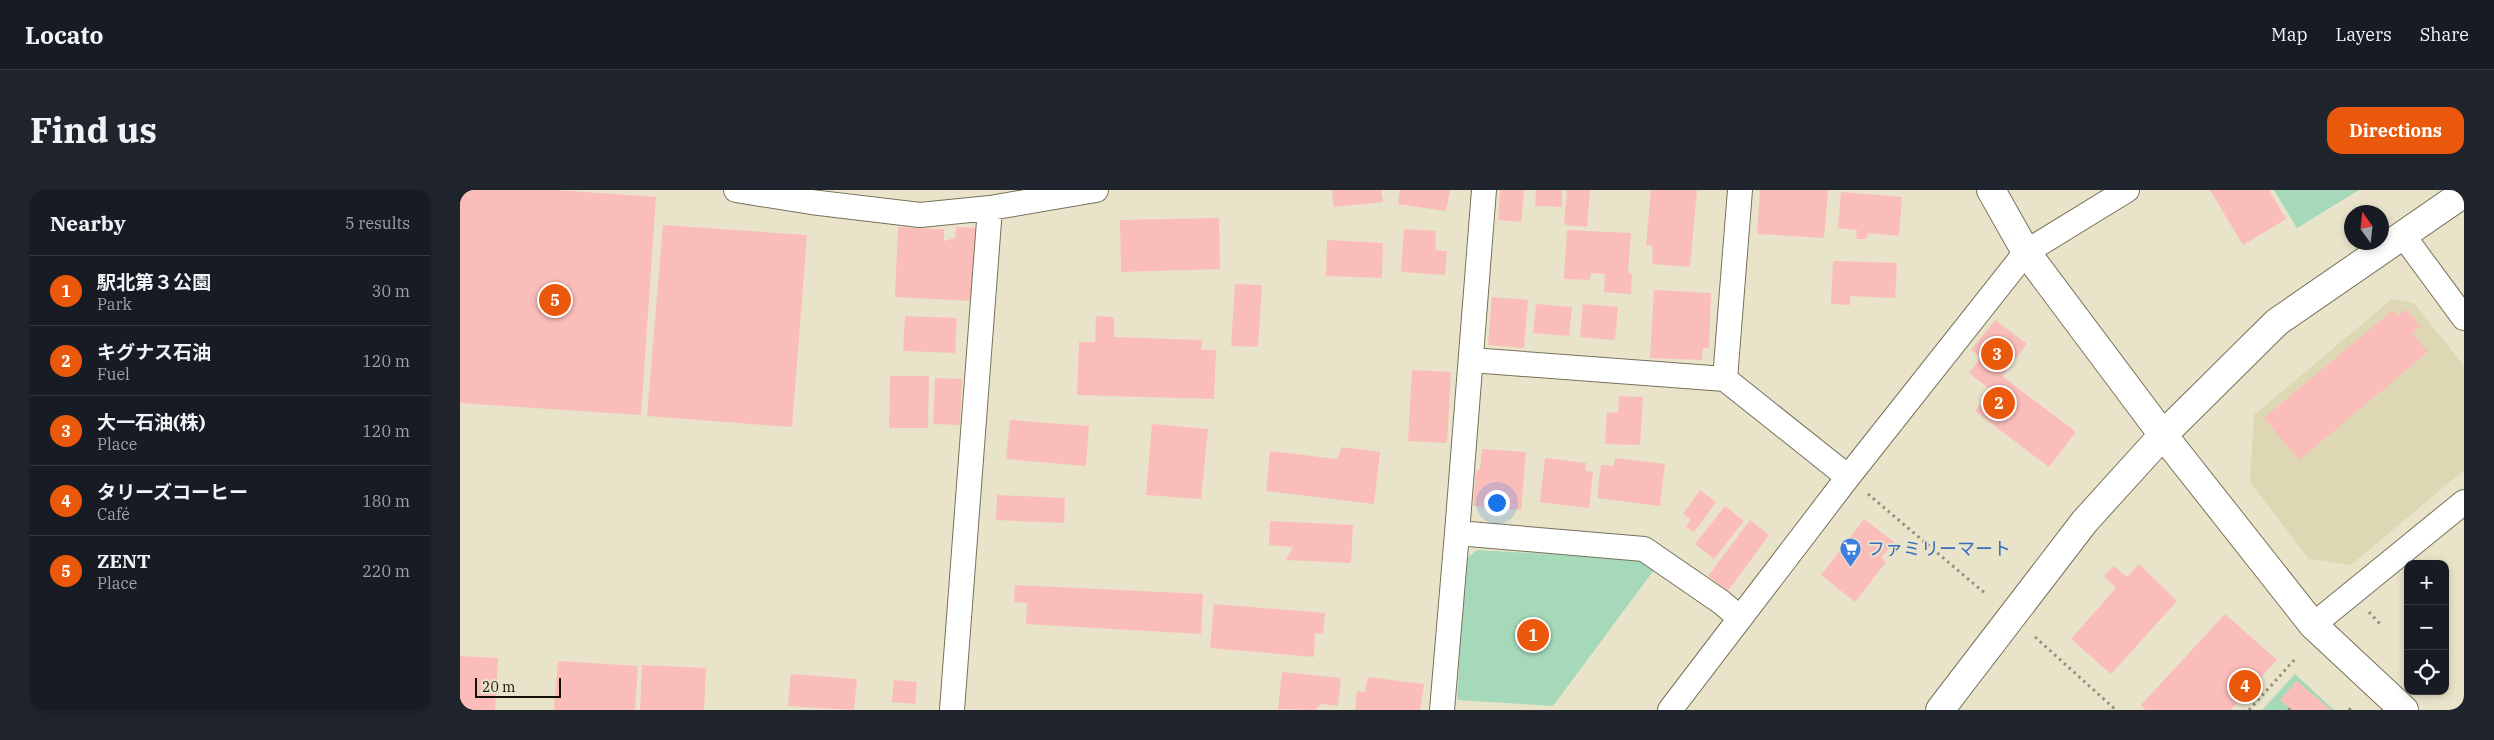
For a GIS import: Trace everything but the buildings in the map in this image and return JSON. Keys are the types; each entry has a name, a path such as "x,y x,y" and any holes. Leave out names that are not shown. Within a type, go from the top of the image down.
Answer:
{"street":[{"path":"736,190 866,200 920,215 990,208 1096,190"},
{"path":"1442,710 1484,190"},
{"path":"1725,379 1740,190"},
{"path":"1991,190 2026,252 2163,434 2313,625 2404,710"},
{"path":"1670,710 1848,477 2026,252 2127,190"},
{"path":"1940,710 2086,521 2163,434 2277,322 2464,193"},
{"path":"952,710 990,208"},
{"path":"2402,234 2464,318"},
{"path":"1471,360 1725,379 1848,477"},
{"path":"2313,625 2464,502"},
{"path":"1456,533 1644,549 1721,602 1740,618"}],"path":[{"path":"1848,477 1988,595"},
{"path":"2035,637 2116,710"},
{"path":"2249,710 2296,658"}],"shaded area":[{"path":"2392,299 2414,303 2464,366 2464,470 2351,565 2309,559 2250,482 2254,415"}],"green space":[{"path":"2274,190 2359,190 2297,228"},
{"path":"1477,550 1640,559 1654,570 1553,706 1457,700 1465,560"},
{"path":"2295,674 2334,710 2262,710"}],"place":[{"name":"ZENT","path":"555,300"},
{"name":"大一石油(株)","path":"1997,354"},
{"name":"キグナス石油","path":"1999,403"},
{"name":"ファミリーマート","path":"1851,567"},
{"name":"駅北第３公園","path":"1533,635"},
{"name":"タリーズコーヒー","path":"2245,686"}]}
